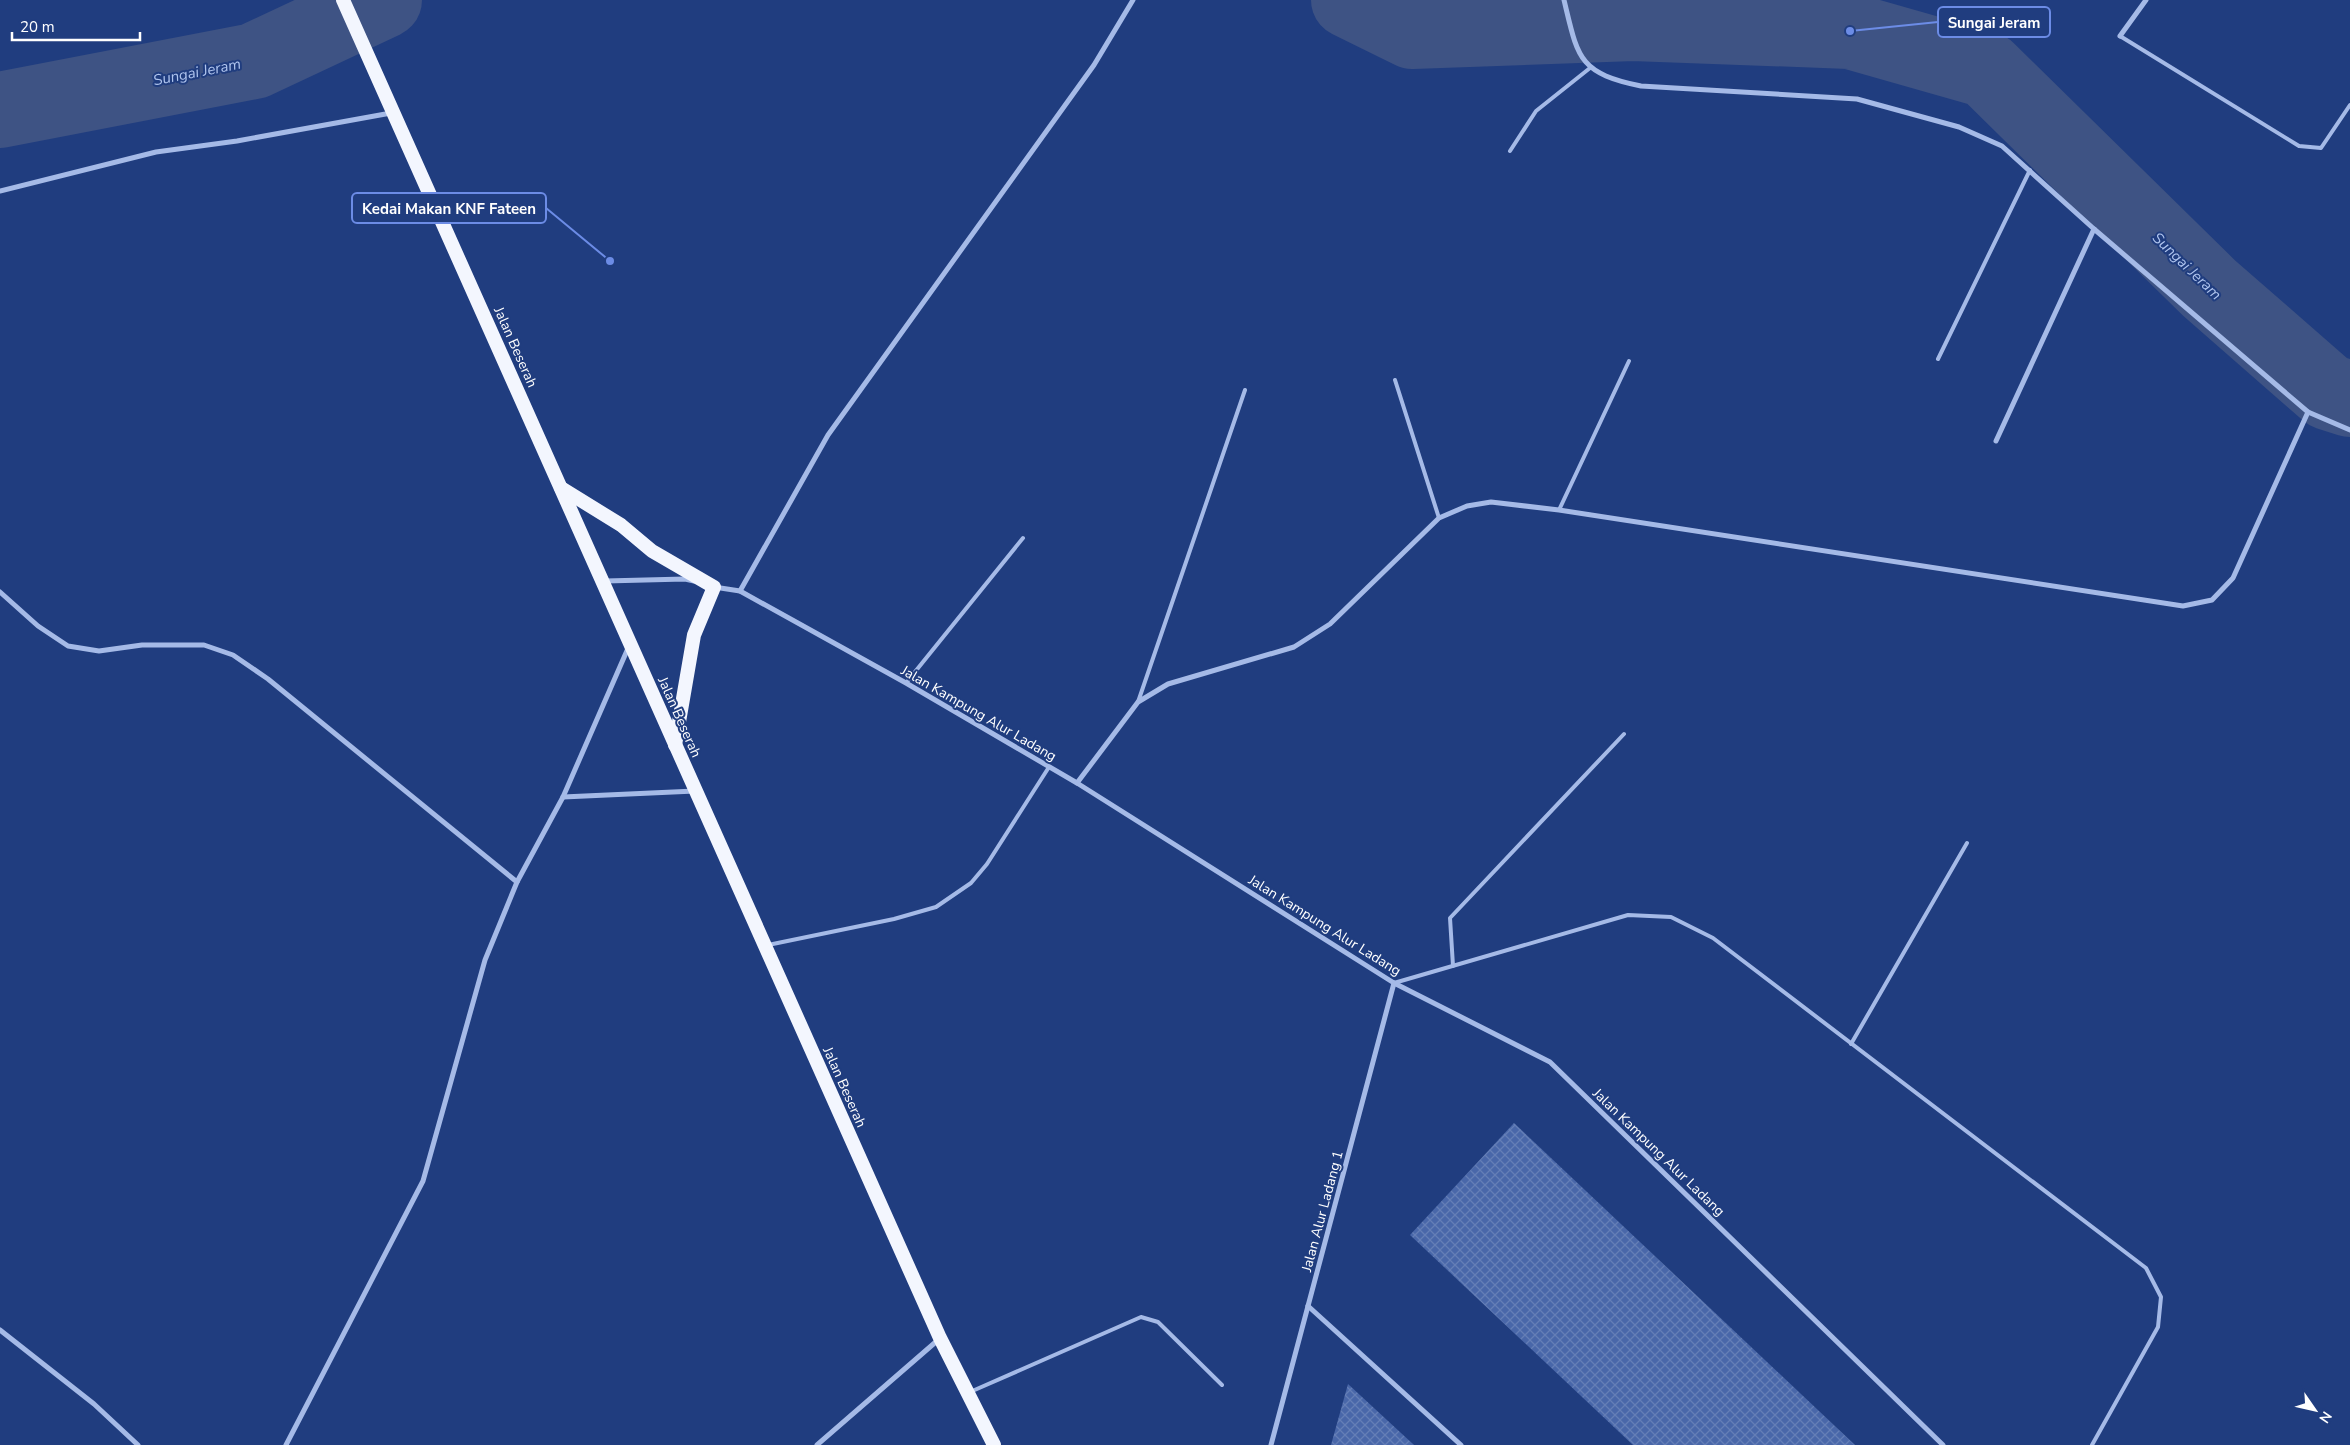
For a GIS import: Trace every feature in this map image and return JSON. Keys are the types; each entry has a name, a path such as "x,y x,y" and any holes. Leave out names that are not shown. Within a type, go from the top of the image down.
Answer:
{"highway":[{"name":"Jalan Beserah","path":"343,0 376,70 695,791 940,1338 994,1445"},
{"path":"561,488 621,525 652,551 714,587 694,635 675,745"}],"street":[{"path":"740,591 828,435 1094,65 1133,0"},
{"path":"1564,0 1575,48 1590,68 1612,80 1641,86 1857,99 1959,127 2002,146 2094,230 2308,412 2350,430"},
{"path":"2120,36 2146,0"},
{"path":"0,191 156,152 237,141 394,112"},
{"path":"1996,441 2094,230"},
{"path":"1077,783 1138,702 1168,684 1294,647 1330,624 1440,518 1467,506 1490,502 1559,510 2183,606 2212,600 2233,578 2308,412"},
{"name":"Jalan Kampung Alur Ladang","path":"602,581 685,579 714,587 740,591 906,683 1077,783 1394,983 1550,1062 1943,1445"},
{"path":"0,592 38,626 68,646 100,651 142,645 204,645 232,655 268,680 517,882"},
{"path":"286,1445 423,1181 485,960 517,882 563,798 630,644"},
{"path":"563,798 695,791"},
{"name":"Jalan Alur Ladang 1","path":"1271,1445 1394,983"},
{"path":"1308,1306 1461,1445"},
{"path":"0,1330 94,1404 138,1445"},
{"path":"817,1445 940,1338"}],"lane":[{"path":"2120,36 2299,146 2321,148 2350,106"},
{"path":"1510,152 1536,111 1590,68"},
{"path":"1938,359 2030,170"},
{"path":"1559,510 1629,361"},
{"path":"1396,380 1440,518"},
{"path":"1138,702 1245,390"},
{"path":"906,683 1023,538"},
{"path":"1453,966 1450,918 1624,734"},
{"path":"764,946 894,919 936,907 970,883 987,864 1049,767"},
{"path":"1851,1044 1967,843"},
{"path":"1394,983 1628,915 1671,917 1713,938 2146,1268 2161,1297 2158,1327 2092,1445"},
{"path":"968,1393 1141,1317 1158,1322 1222,1385"}],"building":[{"path":"1514,1123 1855,1445 1633,1445 1410,1235"},
{"path":"1348,1384 1414,1445 1331,1445"}],"waterway":[{"name":"Sungai Jeram","path":"0,110 254,61 384,0"},
{"name":"Sungai Jeram","path":"1349,0 1412,31 1633,23 1850,31 1987,70 2209,288 2328,392 2350,399"}],"place":[{"name":"Sungai Jeram","path":"1850,31"},
{"name":"Kedai Makan KNF Fateen","path":"610,261"}]}
